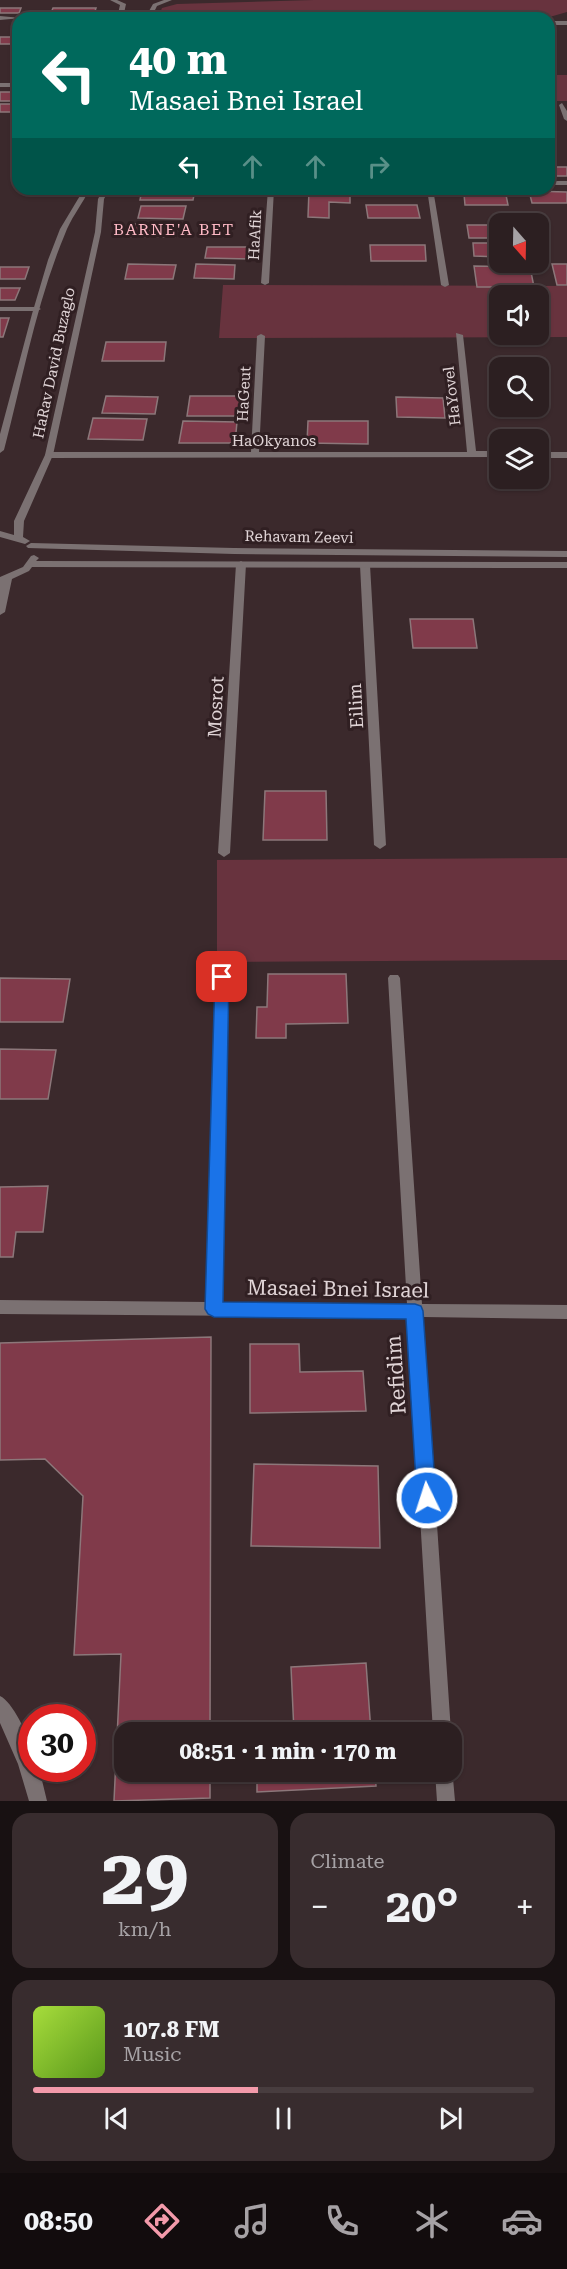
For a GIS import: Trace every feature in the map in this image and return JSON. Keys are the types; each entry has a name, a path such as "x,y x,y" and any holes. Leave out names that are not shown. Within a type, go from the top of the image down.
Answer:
{"street":[{"path":"113,0 123,4 122,12"},
{"path":"151,12 155,5 169,0"},
{"path":"562,105 567,119"},
{"name":"HaRav David Buzaglo","path":"0,450 37,309 62,232 83,195"},
{"name":"HaRav David Buzaglo","path":"18,538 19,521 49,455 98,232 101,199 98,195"},
{"name":"HaAfik","path":"266,283 271,195"},
{"path":"430,195 445,285"},
{"path":"0,309 37,309"},
{"name":"HaYovel","path":"459,335 472,454"},
{"name":"HaGeut","path":"255,454 261,336"},
{"name":"HaOkyanos","path":"49,455 489,454"},
{"path":"549,455 567,455"},
{"path":"0,534 18,538 31,546 34,558 31,564 19,574 4,579 0,612"},
{"name":"Rehavam Zeevi","path":"31,546 234,551 567,554"},
{"name":"Rehavam Zeevi","path":"31,564 564,566"},
{"name":"Mosrot","path":"224,853 241,564"},
{"name":"Eilim","path":"365,565 380,845"},
{"path":"214,1309 222,977"},
{"name":"Refidim","path":"393,978 441,1722"},
{"name":"Masaei Bnei Israel","path":"0,1307 567,1312"},
{"path":"0,1705 15,1733 34,1783 38,1801"},
{"path":"445,1782 446,1801"}],"shaded area":[{"path":"314,0 567,0 567,12 555,15 555,12 160,12 162,8 177,4"},
{"path":"555,75 567,75 567,101 555,101"},
{"path":"223,285 489,286 489,337 219,338"},
{"path":"549,286 567,286 567,337 549,337"},
{"path":"567,858 567,960 217,962 217,860"}],"building":[{"path":"0,8 21,8 19,12 0,13"},
{"path":"53,8 96,8 95,12 51,12"},
{"path":"0,37 12,37 12,44 0,44"},
{"path":"0,92 12,92 12,101 0,101"},
{"path":"0,104 12,104 12,112 0,112"},
{"path":"555,167 567,167 567,176 555,176"},
{"path":"555,192 567,192 567,203 532,203 530,195 555,195"},
{"path":"141,195 194,195 193,200 140,200"},
{"path":"309,195 350,195 350,203 329,202 329,218 308,217"},
{"path":"464,195 506,195 508,205 465,205"},
{"path":"366,205 417,205 420,218 368,218"},
{"path":"141,206 186,206 183,219 138,218"},
{"path":"132,224 178,224 175,237 129,237"},
{"path":"467,225 489,225 489,238 469,238"},
{"path":"473,243 489,243 489,257 474,256"},
{"path":"370,245 425,245 426,261 371,261"},
{"path":"207,247 251,247 250,259 205,258"},
{"path":"128,264 176,265 173,279 125,279"},
{"path":"196,264 235,265 234,279 194,278"},
{"path":"552,264 567,264 567,285 557,285"},
{"path":"474,266 489,266 489,273 531,273 534,285 489,285 489,287 477,287"},
{"path":"0,267 29,267 25,279 0,279"},
{"path":"0,288 20,288 15,300 0,300"},
{"path":"0,318 9,318 3,337 0,337"},
{"path":"106,342 166,342 164,361 102,361"},
{"path":"106,396 158,397 155,414 102,413"},
{"path":"190,396 243,396 241,416 187,416"},
{"path":"396,397 443,398 445,418 397,417"},
{"path":"93,418 147,419 143,440 88,439"},
{"path":"183,421 237,422 235,443 179,443"},
{"path":"308,421 368,421 368,444 307,443"},
{"path":"410,619 473,619 477,648 413,648"},
{"path":"265,791 326,791 327,840 263,840"},
{"path":"268,974 346,974 348,1023 286,1024 286,1038 256,1038 257,1007 267,1007"},
{"path":"0,978 70,979 63,1022 0,1022"},
{"path":"0,1049 56,1050 48,1099 0,1099"},
{"path":"48,1186 43,1232 16,1232 13,1257 0,1257 0,1187"},
{"path":"211,1337 210,1722 118,1722 121,1654 74,1655 83,1496 45,1459 0,1460 0,1343"},
{"path":"250,1344 299,1344 300,1372 363,1371 366,1411 250,1413"},
{"path":"254,1464 378,1466 380,1548 251,1546"},
{"path":"366,1663 370,1722 294,1722 291,1667"},
{"path":"115,1782 210,1782 210,1798 114,1801"},
{"path":"257,1782 376,1782 376,1786 257,1792"}],"district":[{"name":"BARNE'A BET","path":"174,229"}],"route":[{"path":"222,977 214,1309 415,1311 427,1498"}]}
